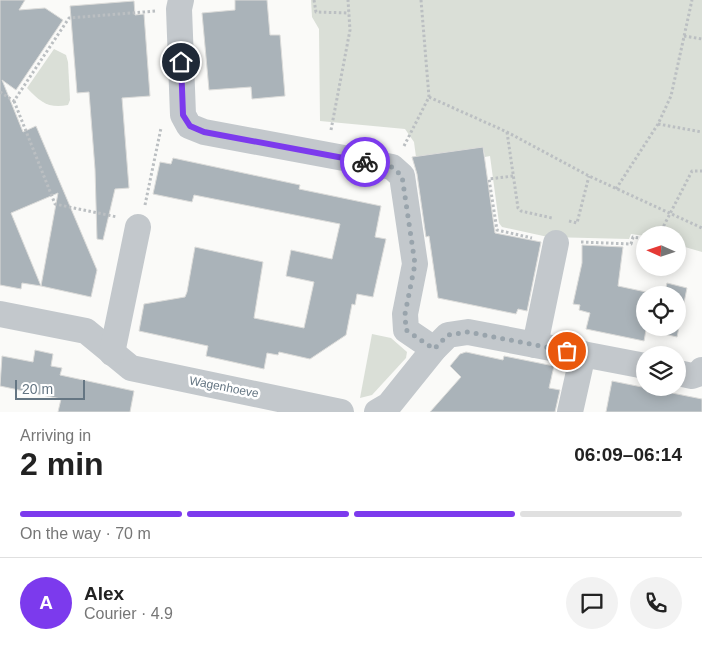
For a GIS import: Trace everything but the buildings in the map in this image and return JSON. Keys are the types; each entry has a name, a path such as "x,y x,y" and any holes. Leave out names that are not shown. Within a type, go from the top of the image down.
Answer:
{"street":[{"path":"180,5 183,115 190,126 204,132 392,167 402,176 415,264 405,314 406,330 434,349"},
{"path":"112,353 134,219"},
{"path":"535,345 557,231"},
{"name":"Wagenhoeve","path":"0,314 86,331 131,368 256,403 341,412"},
{"path":"377,412 389,405 434,349 448,335 468,332 636,364"},
{"path":"570,412 583,354"},
{"path":"686,375 692,376 701,373 702,370"}],"path":[{"path":"314,0 316,12 349,13"},
{"path":"326,154 350,30 348,0"},
{"path":"392,167 429,97 421,0"},
{"path":"616,189 658,124 671,96 692,0"},
{"path":"14,101 69,18 180,5"},
{"path":"684,36 702,40"},
{"path":"0,92 14,101 55,204 134,219 162,123 183,115"},
{"path":"429,97 507,132 589,176 702,228"},
{"path":"658,124 702,132"},
{"path":"507,132 518,208 521,212 557,231 577,223 589,176"},
{"path":"664,226 692,170 702,171"}],"shaded area":[{"path":"311,0 702,0 702,252 686,247 686,226 636,226 636,235 631,234 629,239 548,237 502,227 499,223 490,156 485,157 483,147 416,157 414,142 405,129 320,121 319,29 312,17"},
{"path":"54,49 66,55 68,62 70,100 68,105 55,106 45,103 27,88"},
{"path":"372,334 391,338 407,352 406,358 372,395 360,398"}],"way so far":[{"path":"365,162 392,167 402,176 415,264 405,314 406,330 434,349 448,335 468,332 567,351"}],"route":[{"path":"181,62 183,115 190,126 204,132 365,162"}]}
